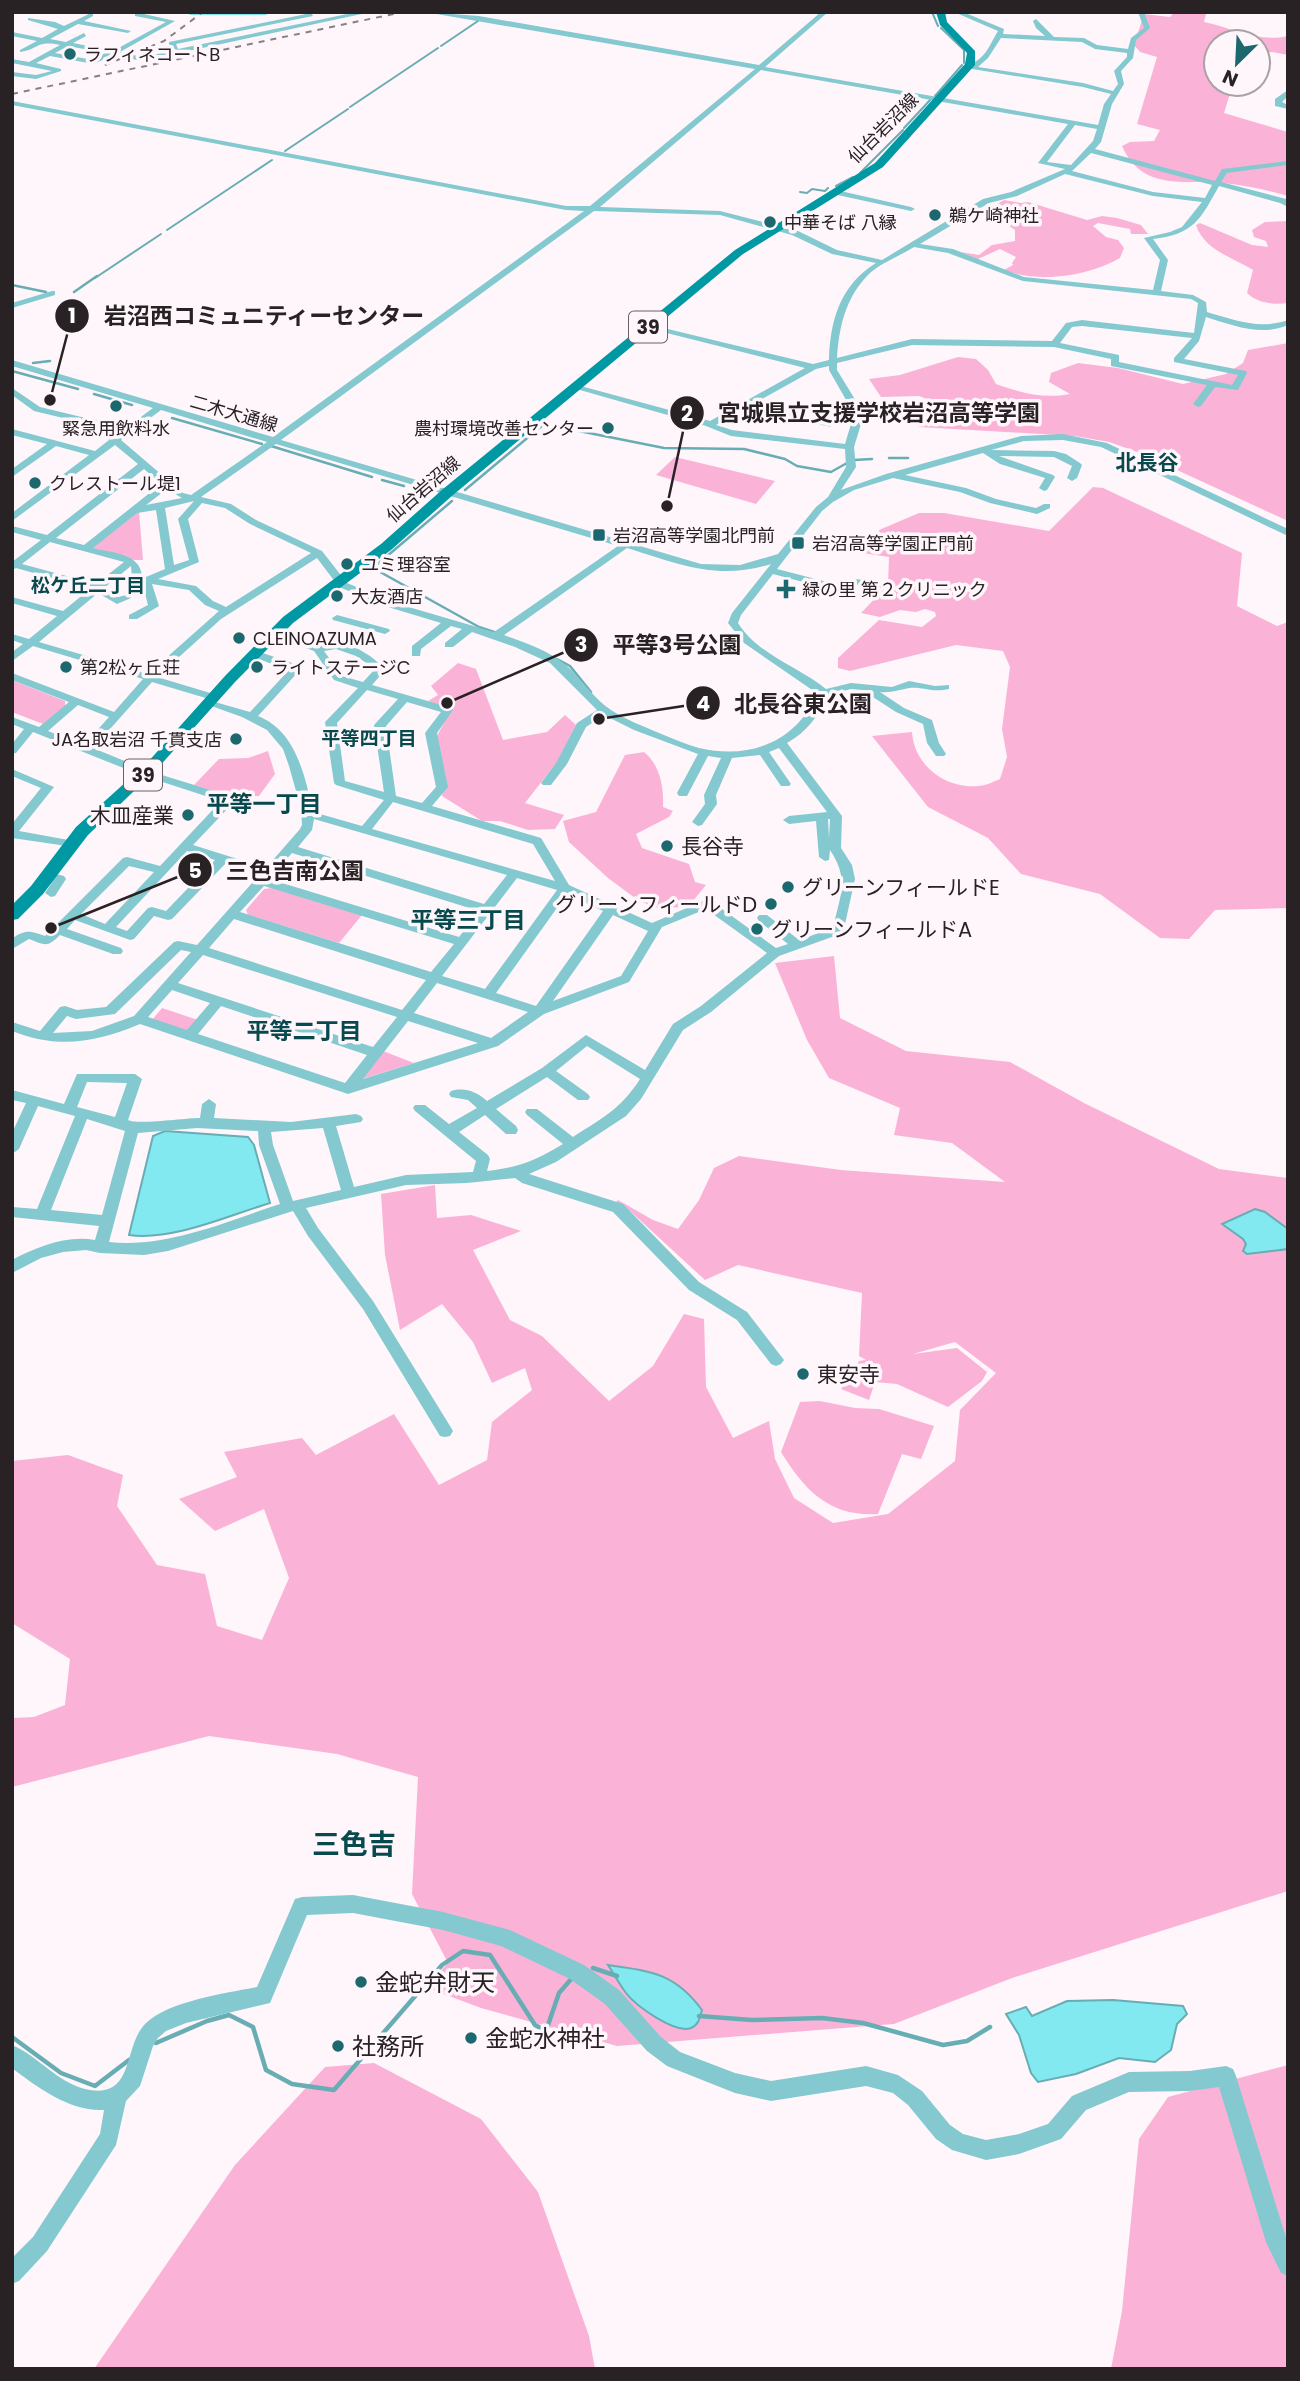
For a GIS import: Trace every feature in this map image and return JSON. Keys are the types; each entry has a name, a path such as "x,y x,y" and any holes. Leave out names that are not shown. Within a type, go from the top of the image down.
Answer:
{"main road":[{"path":"940,12 943,23 972,53 969,66"},
{"name":"仙台岩沼線","path":"12,915 48,876 70,844 100,812 145,773 274,633 303,608 386,547 448,492 739,252 775,227 879,165 969,66"}],"street":[{"path":"49,54 94,62 172,21 137,15 138,12"},
{"path":"12,34 142,59 368,12"},
{"path":"428,12 479,18 1102,128"},
{"path":"146,580 194,562 183,519 195,500 620,187 825,12"},
{"path":"957,12 999,26 1002,30 982,61 969,66"},
{"path":"824,693 813,682 743,637 733,623 736,615 770,570 830,500 851,467 849,447 859,414 833,370 832,360 834,335 841,308 864,274 882,261 914,245 986,201 1014,194 1069,170 1090,150 1097,142 1108,104 1121,84 1117,71 1130,58 1133,39 1147,28 1141,12"},
{"path":"22,51 91,15"},
{"path":"179,51 171,43 307,15 321,22"},
{"path":"30,19 65,29"},
{"path":"241,19 261,24"},
{"path":"1036,21 1038,27 1054,39"},
{"path":"78,22 127,27"},
{"path":"12,27 34,31"},
{"path":"240,28 252,36"},
{"path":"192,29 200,36"},
{"path":"30,64 84,35"},
{"path":"12,40 21,36"},
{"path":"999,36 1088,40 1096,47 1131,51"},
{"path":"90,49 107,40"},
{"path":"12,61 59,70 51,75 12,83"},
{"path":"969,66 1083,85 1114,93"},
{"path":"12,74 33,78"},
{"path":"1288,92 1278,104 1288,107"},
{"path":"12,103 566,208 720,213 795,233 835,252 882,261"},
{"path":"1073,122 1042,163 1153,194 1206,200"},
{"path":"1090,150 1279,200 1288,205"},
{"path":"1157,292 1164,260 1148,238 1173,234 1186,227 1226,171 1288,163"},
{"path":"836,192 911,209"},
{"path":"711,424 813,367 832,360 844,361 912,342 1054,344 1116,357 1114,364 1235,388 1242,373 1177,360 1194,347 1203,314 1202,302 1193,297 1023,279 950,251 914,245"},
{"path":"12,306 52,293"},
{"path":"12,295 32,300"},
{"path":"1203,314 1262,328 1279,328 1288,322"},
{"path":"1054,344 1069,325 1075,324 1197,336"},
{"path":"650,326 813,367"},
{"name":"二木大通線","path":"12,363 625,545 719,570 755,566 785,552"},
{"path":"1198,404 1212,384"},
{"path":"577,388 747,436 849,447"},
{"path":"12,390 37,409 95,423 174,492 195,500 228,506 253,522 318,553 324,557 338,584 401,610 496,636 562,665 604,710 636,727 704,753 728,755 762,750 781,743 806,726 824,693 851,686 893,690 909,684 935,689 945,687"},
{"path":"745,405 828,425"},
{"path":"12,518 159,407"},
{"path":"13,434 96,454"},
{"path":"830,500 851,488 969,453 1033,437 1070,438 1104,445 1288,533"},
{"path":"12,474 54,443"},
{"path":"969,453 1063,456 1077,465 1072,478"},
{"path":"989,453 1004,464 1050,477 1044,488"},
{"path":"1032,470 1041,454"},
{"path":"13,566 143,465"},
{"path":"893,475 963,490 993,501 1037,511 1046,506"},
{"path":"85,549 166,485"},
{"path":"135,510 195,500"},
{"path":"160,506 170,570"},
{"path":"12,528 131,561 136,566 137,579 192,588 209,603 228,611"},
{"path":"496,636 625,545"},
{"path":"86,749 150,678 217,618 318,553"},
{"path":"12,658 131,561"},
{"path":"13,566 99,588 117,601 127,596"},
{"path":"770,570 837,589 843,582 853,580 878,586"},
{"path":"133,617 154,606 146,580"},
{"path":"12,600 65,615"},
{"path":"337,618 368,638"},
{"path":"416,654 416,648 420,644 447,624"},
{"path":"449,645 469,629"},
{"path":"274,633 318,649 338,678 448,710 431,733 442,787 424,808"},
{"path":"12,637 150,678 252,716 279,733 291,752 308,814 306,830"},
{"path":"318,649 368,638"},
{"path":"368,638 360,652 381,669 331,722 340,783 537,841 565,888"},
{"path":"252,716 294,671 291,666 254,653"},
{"path":"12,676 116,716"},
{"path":"865,687 900,710 928,722 933,743 940,754"},
{"path":"365,830 391,798 380,725 405,698"},
{"path":"12,751 76,701"},
{"path":"547,783 561,764 581,725 604,710"},
{"path":"12,720 145,773 229,800 107,929"},
{"path":"12,1267 36,1254 63,1246 86,1244 144,1249 168,1245 293,1206 407,1180 517,1173 551,1157 621,1113 636,1096 678,1027 706,1009 775,953 839,930 849,879 846,865 835,848 828,815 781,743"},
{"path":"762,750 785,784"},
{"path":"683,793 704,753"},
{"path":"698,822 711,804 709,795 728,755"},
{"path":"12,772 48,787 12,833 70,844"},
{"path":"308,814 565,888 656,930"},
{"path":"789,820 828,815"},
{"path":"825,856 828,815"},
{"path":"12,1026 42,1038 95,1036 139,1019 306,830 316,822 331,821"},
{"path":"187,847 224,858 265,877 462,942"},
{"path":"292,849 487,909"},
{"path":"73,915 130,936 152,911 169,916 224,858"},
{"path":"12,945 27,934 47,941 127,861 164,871"},
{"path":"348,1089 514,874"},
{"path":"48,876 60,879 51,894"},
{"path":"488,995 565,888"},
{"path":"139,1019 348,1089 493,1043 539,1011 625,979 658,924 707,904 775,953"},
{"path":"539,1011 610,910"},
{"path":"232,914 539,1011"},
{"path":"763,918 797,945"},
{"path":"58,930 117,951"},
{"path":"42,1038 65,1010 76,1015 110,1011 178,945 493,1043"},
{"path":"170,985 377,1054"},
{"path":"189,1036 218,1002"},
{"path":"451,1130 547,1071 586,1040 647,1077"},
{"path":"547,1071 583,1097"},
{"path":"42,1215 76,1111 82,1077 135,1079 100,1247"},
{"path":"12,1094 126,1126 158,1122 264,1127 356,1119"},
{"path":"456,1094 472,1096 511,1130"},
{"path":"13,1147 34,1100"},
{"path":"206,1125 209,1104"},
{"path":"420,1108 483,1158 479,1177"},
{"path":"532,1112 573,1144"},
{"path":"327,1123 349,1194"},
{"path":"264,1127 266,1144 293,1206 368,1305 445,1431"},
{"path":"517,1173 527,1179 618,1208 694,1286 742,1316 776,1360"},
{"path":"12,1212 107,1221"},
{"path":"12,2055 52,2085 76,2097 97,2100 117,2096 128,2088 150,2031 162,2021 263,1996 302,1906 353,1904 443,1921 503,1937 577,1972 612,1997 654,2044 674,2059 735,2083 771,2091 866,2076 898,2085 915,2098 951,2138 959,2143 986,2150 1019,2144 1054,2132 1079,2103 1129,2082 1190,2081 1226,2076 1276,2242 1288,2266"},
{"path":"12,2274 40,2244 109,2138 117,2096"}],"shaded area":[{"path":"1174,12 1206,14 1204,22 1226,28 1202,28 1202,98 1229,98 1224,113 1288,132 1288,196 1231,184 1165,180 1152,177 1130,160 1122,146 1130,142 1154,141 1160,130 1137,124 1157,57 1140,52 1134,45 1144,14 1170,17"},
{"path":"1288,36 1288,55 1272,52 1272,38"},
{"path":"1004,200 1028,202 1087,220 1102,216 1117,218 1141,225 1148,234 1131,234 1130,229 1098,223 1093,226 1106,237 1118,240 1124,248 1120,258 1093,269 1063,276 1032,277 1018,274 1004,270 1013,265 1016,257 1000,249 978,259 961,252 979,255 992,245 1015,241 1015,230 1002,221 1013,212 997,204"},
{"path":"1288,221 1288,303 1283,304 1261,301 1247,293 1253,270 1212,247 1205,241 1196,225 1200,223 1252,245 1268,247 1266,241 1254,237 1252,230 1265,222"},
{"path":"1288,343 1288,521 1140,453 1109,442 1075,436 919,427 918,420 932,401 919,396 881,397 869,379 900,375 958,357 976,359 988,370 996,384 1051,396 1070,394 1049,382 1051,373 1078,363 1118,368 1183,384 1226,374 1243,363 1248,350"},
{"path":"675,457 775,481 756,504 656,475"},
{"path":"1093,487 1103,488 1242,553 1237,606 1277,626 1288,622 1288,908 1215,910 1189,939 1160,938 1100,894 1021,874 988,838 928,807 872,736 912,732 914,744 925,764 943,779 954,783 981,786 1000,779 1007,757 1002,729 1010,667 1003,651 956,645 850,671 838,668 838,658 879,620 922,627 936,616 935,612 925,609 916,612 900,610 880,617 861,613 888,585 889,557 849,551 846,545 881,543 879,530 919,513 944,513 1049,531"},
{"path":"139,511 143,560 92,548 134,512"},
{"path":"458,663 476,669 503,740 547,732 565,715 576,725 557,762 525,803 564,815 555,829 528,830 500,821 482,821 442,796 446,777 436,738 451,709 428,701 438,695 431,686"},
{"path":"12,680 65,701 65,706 43,724 12,712"},
{"path":"268,751 275,774 259,796 232,797 194,785 219,759 248,758"},
{"path":"644,752 654,763 660,777 663,807 673,811 669,817 636,834 642,848 689,864 695,882 706,885 688,907 658,908 639,901 608,878 569,842 563,821 596,812 625,755"},
{"path":"272,888 362,915 339,943 248,915 246,910 264,889"},
{"path":"834,956 840,1018 906,1051 1010,1062 1084,1103 1219,1169 1288,1178 1288,1891 1012,1978 894,2024 617,2046 481,2008 425,1987 448,1963 412,1894 418,1777 337,1754 209,1736 12,1787 12,1718 34,1717 65,1705 70,1659 12,1623 12,1461 68,1455 123,1475 117,1506 157,1565 205,1574 217,1626 262,1640 289,1578 264,1509 215,1531 179,1499 237,1477 224,1452 302,1438 316,1455 394,1414 439,1485 487,1460 492,1422 532,1390 525,1368 492,1383 473,1342 442,1304 400,1330 385,1255 381,1194 435,1185 437,1218 471,1215 521,1231 473,1250 510,1320 542,1336 609,1401 653,1366 684,1314 704,1319 706,1387 733,1438 769,1421 775,1459 794,1498 833,1523 888,1514 955,1461 960,1410 996,1373 955,1342 913,1354 957,1348 987,1372 982,1381 948,1407 897,1384 875,1382 869,1400 841,1389 859,1361 866,1360 859,1356 862,1293 738,1265 705,1280 631,1212 615,1203 618,1200 653,1220 678,1229 699,1200 714,1168 739,1156 841,1170 1005,1182 952,1143 894,1135 900,1108 829,1078 807,1040 775,963"},
{"path":"162,1008 198,1020 187,1033 152,1020"},
{"path":"383,1051 414,1063 359,1080"},
{"path":"820,1401 855,1408 879,1409 934,1426 921,1459 902,1454 878,1514 846,1511 820,1499 800,1479 781,1452 800,1402"},
{"path":"374,2063 481,2119 538,2192 589,2336 595,2369 94,2369 235,2165 325,2067"},
{"path":"1288,2065 1288,2369 1111,2369 1122,2311 1139,2139 1168,2097"}],"water":[{"path":"165,1131 248,1137 254,1145 270,1203 182,1231 146,1236 129,1235 153,1136"},
{"path":"1255,1209 1265,1212 1288,1229 1288,1249 1247,1254 1243,1251 1246,1244 1243,1239 1222,1224"},
{"path":"608,1965 650,1972 672,1981 702,2010 697,2023 694,2027 684,2029 656,2018 623,1990"},
{"path":"1113,2000 1183,2006 1187,2014 1177,2024 1171,2050 1155,2062 1119,2058 1076,2074 1038,2082 1031,2073 1019,2035 1006,2014 1026,2007 1032,2016 1067,2001"}],"waterway":[{"path":"190,12 266,12"},
{"path":"932,12 938,26"},
{"path":"441,46 478,21"},
{"path":"941,28 964,50 964,63"},
{"path":"350,107 438,48"},
{"path":"935,96 962,65"},
{"path":"904,128 932,98"},
{"path":"285,151 348,109"},
{"path":"860,173 903,130"},
{"path":"167,230 272,160"},
{"path":"836,186 853,177"},
{"path":"800,192 807,193 812,189 825,191 828,188"},
{"path":"95,278 161,234"},
{"path":"74,292 97,276"},
{"path":"12,285 46,292"},
{"path":"33,363 50,361"},
{"path":"12,371 78,389"},
{"path":"94,394 132,405"},
{"path":"172,418 262,444"},
{"path":"465,490 544,424 664,448 744,449 785,459 797,466 831,472 847,463"},
{"path":"271,446 372,477"},
{"path":"889,458 908,458"},
{"path":"854,460 872,459"},
{"path":"382,480 404,486"},
{"path":"414,489 421,491"},
{"path":"452,501 373,568 479,627 494,632"},
{"path":"557,659 570,666 591,692"},
{"path":"156,2043 207,2021 229,2015 253,2027 266,2070 292,2084 334,2090 442,1965 463,1951 490,1955 535,2025 546,2031 559,1993 573,1977"},
{"path":"593,1968 617,1976"},
{"path":"699,2016 752,2020 822,2018 863,2023 943,2045 967,2041 990,2027"},
{"path":"12,2037 61,2073 95,2086 129,2060"}],"railway":[{"path":"105,65 164,41 203,12"},
{"path":"12,94 403,12"}],"place":[{"name":"ラフィネコートB","path":"70,54"},
{"name":"鵜ケ崎神社","path":"935,215"},
{"name":"中華そば 八縁","path":"770,222"},
{"name":"岩沼西コミュニティーセンター","path":"50,400"},
{"name":"緊急用飲料水","path":"116,406"},
{"name":"農村環境改善センター","path":"608,428"},
{"name":"クレストール堤1","path":"35,483"},
{"name":"宮城県立支援学校岩沼高等学園","path":"667,506"},
{"name":"岩沼高等学園北門前","path":"599,535"},
{"name":"岩沼高等学園正門前","path":"798,543"},
{"name":"ユミ理容室","path":"347,564"},
{"name":"緑の里 第２クリニック","path":"786,589"},
{"name":"大友酒店","path":"337,596"},
{"name":"CLEINOAZUMA","path":"239,638"},
{"name":"第2松ヶ丘荘","path":"66,667"},
{"name":"ライトステージC","path":"257,667"},
{"name":"平等3号公園","path":"447,703"},
{"name":"北長谷東公園","path":"599,719"},
{"name":"JA名取岩沼 千貫支店","path":"236,739"},
{"name":"木皿産業","path":"188,815"},
{"name":"長谷寺","path":"667,846"},
{"name":"グリーンフィールドE","path":"788,887"},
{"name":"グリーンフィールドD","path":"771,904"},
{"name":"三色吉南公園","path":"51,928"},
{"name":"グリーンフィールドA","path":"757,929"},
{"name":"東安寺","path":"803,1374"},
{"name":"金蛇弁財天","path":"361,1982"},
{"name":"金蛇水神社","path":"471,2038"},
{"name":"社務所","path":"338,2046"}],"district":[{"name":"北長谷","path":"1147,462"},
{"name":"松ケ丘二丁目","path":"88,585"},
{"name":"平等四丁目","path":"369,738"},
{"name":"平等一丁目","path":"264,804"},
{"name":"平等三丁目","path":"468,920"},
{"name":"平等二丁目","path":"304,1031"},
{"name":"三色吉","path":"354,1844"}]}
